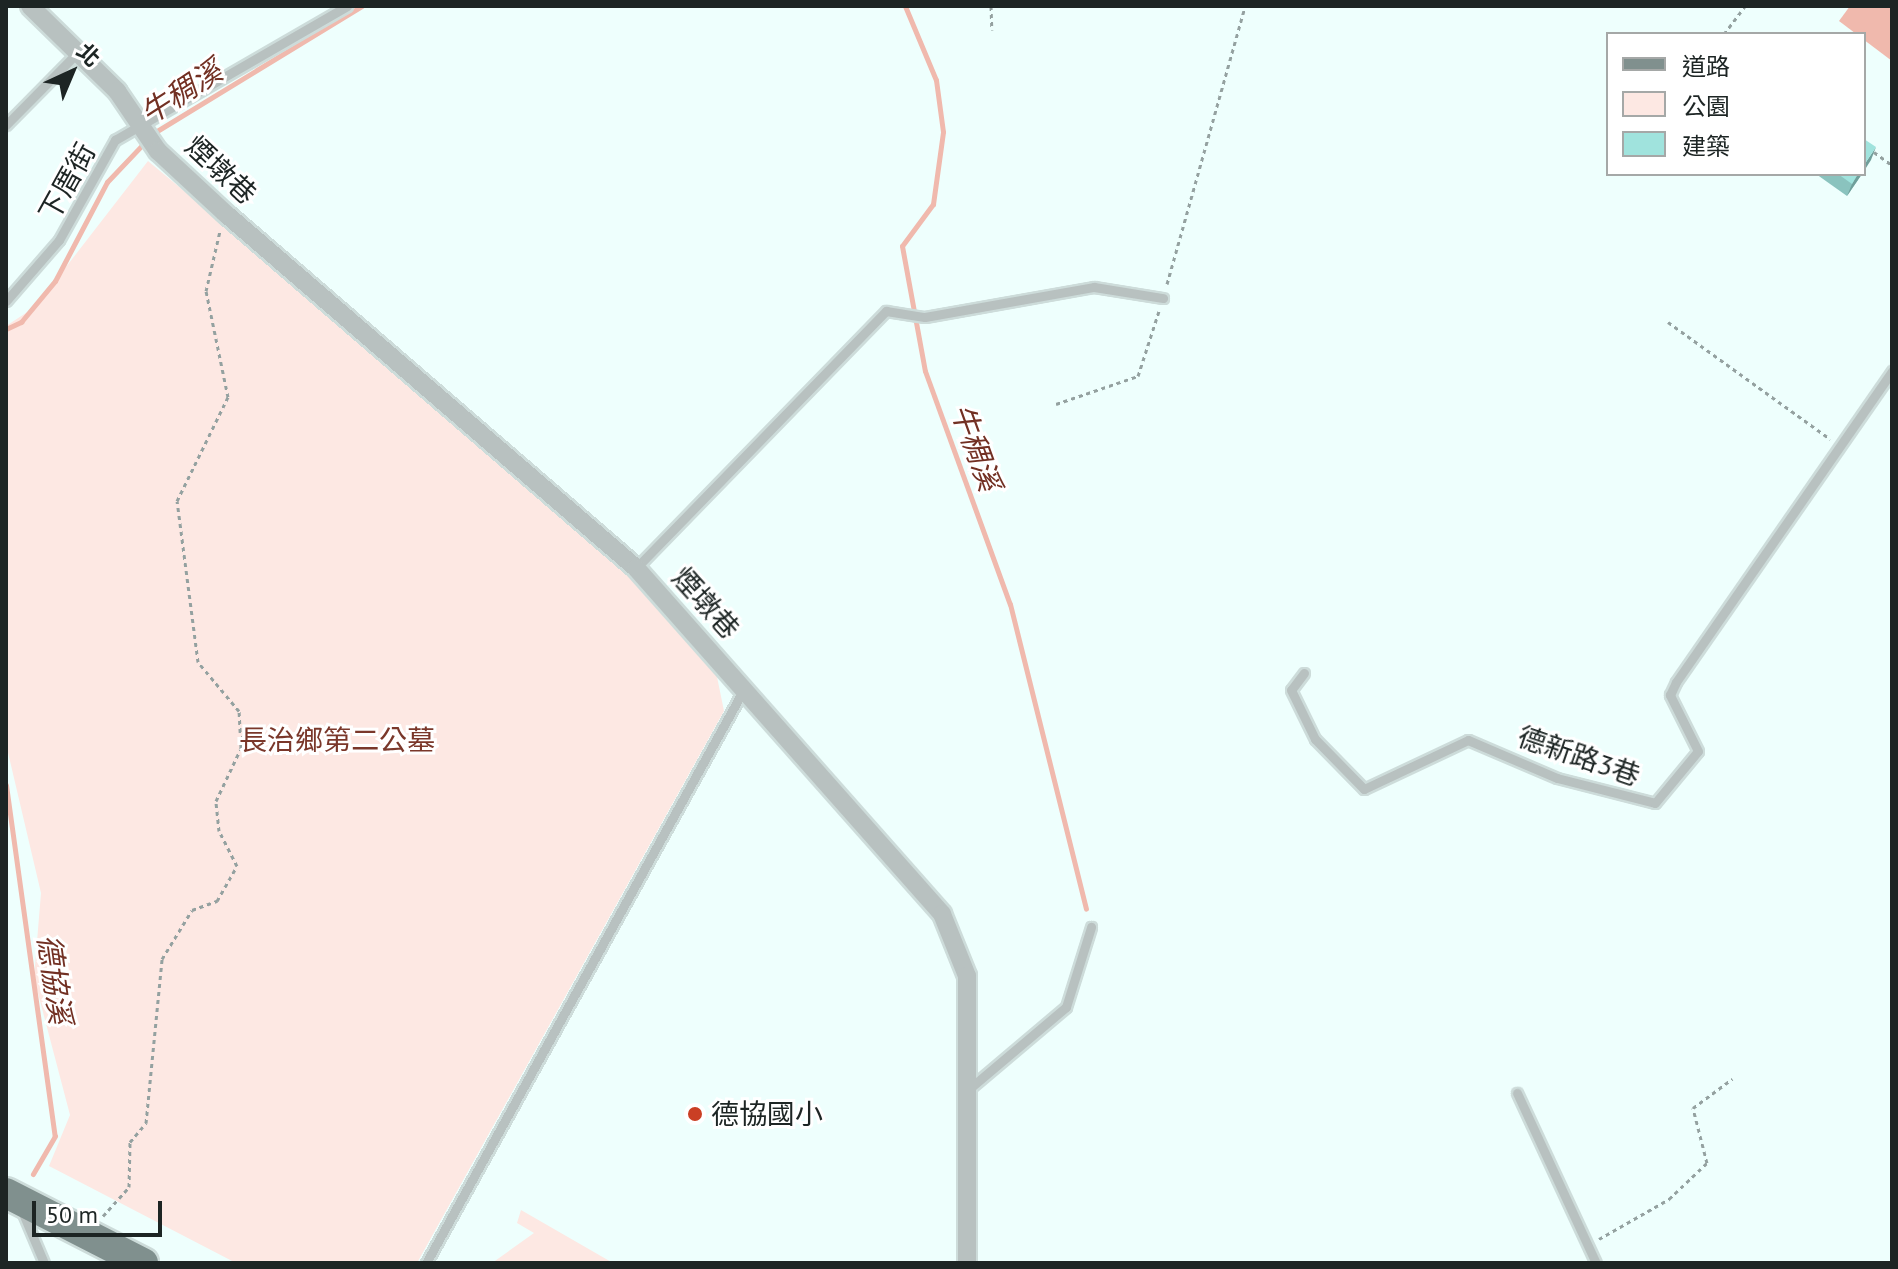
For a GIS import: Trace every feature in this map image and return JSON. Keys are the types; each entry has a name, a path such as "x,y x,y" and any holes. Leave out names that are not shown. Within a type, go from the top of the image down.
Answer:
{"main road":[{"path":"9,1200 87,1234 143,1263"}],"street":[{"name":"煙墩巷","path":"30,6 79,51 158,151 226,214 636,568 904,865 949,928 967,976 963,1093 967,1263"}],"lane":[{"name":"煙墩巷","path":"140,125 347,6"},
{"path":"6,125 79,51"},
{"name":"下厝街","path":"6,301 59,240 115,140 140,125"},
{"path":"636,568 886,311 925,317 1094,287 1163,298"},
{"name":"德新路3巷","path":"1304,673 1291,690 1315,739 1364,789 1468,740 1557,778 1655,803 1698,751 1670,695 1676,682 1892,371"},
{"path":"426,1263 745,688"},
{"path":"963,1093 1066,1007 1091,927"},
{"path":"1517,1093 1596,1263"},
{"path":"9,1200 44,1263"}],"path":[{"path":"991,6 992,30"},
{"path":"1056,404 1138,376 1245,6"},
{"path":"1726,32 1745,6"},
{"path":"1866,146 1892,165"},
{"path":"87,1234 129,1187 130,1142 146,1123 162,959 192,910 217,901 237,866 219,831 216,801 241,748 239,711 198,662 177,501 228,397 206,291 226,214"},
{"path":"1668,322 1840,446"},
{"path":"1589,1245 1669,1199 1707,1163 1693,1108 1732,1079"}],"green space":[{"name":"長治鄉第二公墓","path":"148,161 554,498 715,667 724,711 417,1263 236,1263 49,1166 70,1115 34,978 41,893 6,744 6,326 35,307"},
{"path":"521,1210 613,1263 492,1263 534,1233 517,1223"}],"shaded area":[{"path":"1850,6 1892,6 1892,61 1866,41 1866,32 1854,32 1839,21"}],"building":[{"path":"1866,140 1876,147 1866,162"},
{"path":"1841,176 1857,176 1852,184"}],"waterway":[{"name":"牛稠溪","path":"152,134 362,6"},
{"name":"牛稠溪","path":"905,6 936,80 943,132 933,204 902,246 925,371 1010,604 1086,909"},
{"name":"牛稠溪","path":"6,329 21,322 55,281 107,182 145,142"},
{"name":"德協溪","path":"6,785 55,1136 33,1174"}],"place":[{"name":"德協國小","path":"695,1114"}]}
